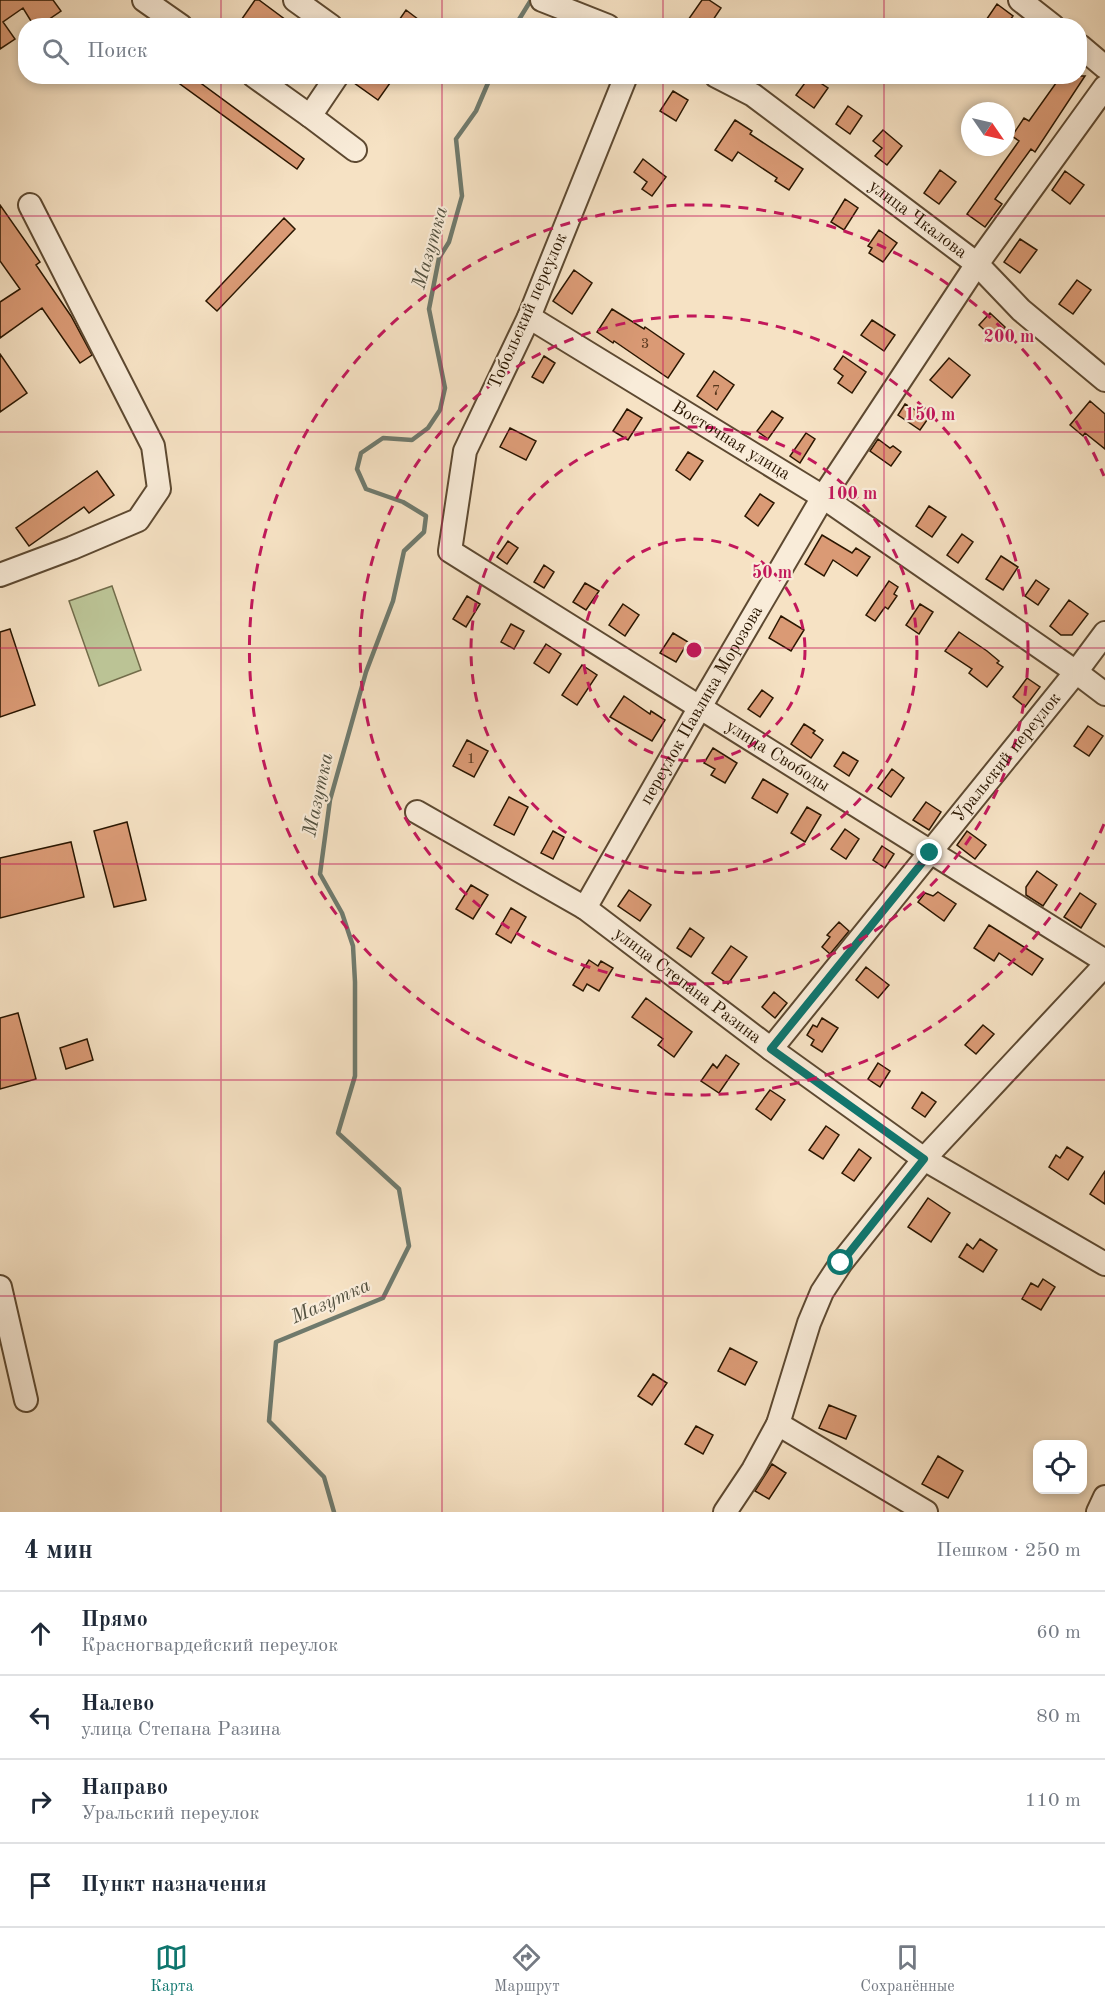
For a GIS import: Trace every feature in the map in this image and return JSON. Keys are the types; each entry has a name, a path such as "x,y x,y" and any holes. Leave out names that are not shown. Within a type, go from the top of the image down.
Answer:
{"street":[{"path":"144,0 170,18"},
{"path":"296,0 320,18"},
{"path":"542,0 574,5 595,18"},
{"path":"1020,0 1043,18"},
{"path":"1087,52 1105,67"},
{"path":"265,84 355,150"},
{"path":"310,116 332,84"},
{"name":"Тобольский переулок","path":"450,551 465,451 529,317 623,84"},
{"name":"улица Чкалова","path":"732,84 753,95 977,264 1022,310 1105,380"},
{"name":"переулок Павлика Морозова","path":"585,908 823,497 977,264 1105,87"},
{"path":"0,575 138,520 159,489 153,446 30,205"},
{"name":"Восточная улица","path":"529,317 823,497 1105,694"},
{"name":"улица Свободы","path":"450,551 1105,963"},
{"name":"Уральский переулок","path":"771,1049 1076,672 1105,633"},
{"name":"улица Степана Разина","path":"417,812 585,908 771,1049 924,1159 1105,1264"},
{"path":"725,1512 753,1470 778,1424 809,1323 822,1292 841,1263 924,1159 1105,963"},
{"path":"0,1287 26,1400"},
{"path":"778,1424 926,1512"},
{"path":"1098,1512 1105,1497"}],"green space":[{"path":"112,586 141,670 99,686 69,601"}],"building":[{"path":"0,0 53,0 61,11 51,18 29,18 23,8 3,22 15,39 0,49"},
{"path":"255,0 259,0 283,18 243,18"},
{"path":"702,0 709,0 721,8 714,18 689,18"},
{"path":"997,4 1013,16 1012,18 987,18"},
{"path":"406,10 416,18 400,18"},
{"path":"180,84 202,84 304,159 297,169"},
{"path":"356,84 389,84 378,100"},
{"path":"804,84 822,84 828,88 814,108 796,95"},
{"path":"1055,84 1080,84 1035,152 1031,149 995,199 1002,204 985,227 967,214 1008,156 1015,156 1015,147 1019,141 1015,138 1015,132 1024,118 1029,121"},
{"path":"673,91 688,100 676,121 660,111"},
{"path":"848,106 862,116 850,134 836,124"},
{"path":"735,120 752,131 750,134 803,169 789,190 775,181 777,178 738,152 732,161 715,150"},
{"path":"883,130 902,146 887,165 875,156 882,148 873,141"},
{"path":"643,159 666,177 652,196 642,189 647,182 634,172"},
{"path":"940,170 956,182 939,204 924,193"},
{"path":"1065,171 1084,185 1070,204 1052,190"},
{"path":"845,199 858,208 844,230 831,222"},
{"path":"0,205 40,262 36,265 71,316 92,355 80,363 42,308 0,338 0,302 20,289 0,261"},
{"path":"284,218 295,229 217,311 206,301"},
{"path":"879,230 897,243 883,262 869,253 872,248 868,246"},
{"path":"1020,239 1037,250 1020,273 1004,262"},
{"path":"574,270 592,283 572,314 553,301"},
{"path":"1077,280 1091,290 1073,314 1059,304"},
{"path":"612,309 644,329 645,327 684,354 668,378 597,332"},
{"path":"990,313 1005,327 994,339 979,325"},
{"path":"872,320 895,335 884,351 861,335"},
{"path":"0,354 27,393 0,412"},
{"path":"544,356 555,363 543,383 532,377"},
{"path":"843,356 866,372 852,393 838,383 843,376 834,369"},
{"path":"949,358 970,375 952,398 930,380"},
{"path":"714,371 734,385 717,410 697,396"},
{"path":"1090,401 1105,414 1105,449 1085,433 1083,436 1070,425"},
{"path":"905,404 915,410 923,407 932,413 920,430 898,415"},
{"path":"627,409 642,418 628,440 613,431"},
{"path":"772,411 783,418 768,439 757,431"},
{"path":"510,428 536,441 526,460 500,447"},
{"path":"806,433 815,439 800,463 790,456"},
{"path":"878,439 890,448 893,446 901,452 891,466 870,451"},
{"path":"688,452 703,461 690,480 676,470"},
{"path":"97,471 114,495 89,513 84,507 29,546 16,528"},
{"path":"760,494 774,503 758,526 745,516"},
{"path":"929,506 946,517 932,537 916,526"},
{"path":"962,534 973,542 958,563 947,555"},
{"path":"822,535 852,553 856,548 870,557 857,576 833,560 824,576 805,564"},
{"path":"508,541 518,548 507,564 497,557"},
{"path":"1001,556 1018,567 1003,590 986,579"},
{"path":"544,565 554,572 544,588 534,582"},
{"path":"1036,580 1049,589 1038,605 1025,596"},
{"path":"889,581 898,587 894,594 897,596 888,609 885,607 875,621 866,615"},
{"path":"585,583 599,591 586,610 573,602"},
{"path":"467,596 480,604 466,627 453,619"},
{"path":"1069,600 1088,614 1072,635 1061,635 1050,626"},
{"path":"623,604 639,615 625,636 609,625"},
{"path":"920,604 933,612 919,634 906,625"},
{"path":"781,616 804,630 791,651 769,638"},
{"path":"511,624 524,631 514,649 501,642"},
{"path":"10,629 35,705 0,717 0,632"},
{"path":"959,632 987,651 1003,667 987,687 969,673 972,669 945,651"},
{"path":"673,633 688,642 676,662 660,653"},
{"path":"546,644 561,654 549,673 534,663"},
{"path":"582,665 597,675 577,705 562,695"},
{"path":"1027,678 1040,687 1025,707 1013,697"},
{"path":"762,690 773,698 760,717 748,709"},
{"path":"624,696 650,714 651,711 665,720 652,741 610,717"},
{"path":"804,724 823,740 811,758 791,744"},
{"path":"1088,726 1103,736 1089,756 1074,746"},
{"path":"467,740 488,751 474,777 453,766"},
{"path":"713,748 737,763 725,783 711,775 715,769 704,763"},
{"path":"843,752 858,761 849,776 834,766"},
{"path":"892,769 904,778 891,797 878,788"},
{"path":"763,779 788,794 777,813 752,798"},
{"path":"509,797 528,807 514,835 494,825"},
{"path":"926,802 941,812 929,830 913,820"},
{"path":"807,807 821,815 805,842 791,833"},
{"path":"127,822 146,900 114,907 94,831"},
{"path":"845,829 859,839 846,859 831,849"},
{"path":"553,831 564,837 553,859 541,853"},
{"path":"967,831 986,845 975,859 957,845"},
{"path":"71,842 84,897 0,918 0,858"},
{"path":"882,846 894,854 885,868 873,860"},
{"path":"1037,871 1057,885 1043,906 1026,895 1026,887"},
{"path":"471,885 488,895 473,919 456,909"},
{"path":"629,890 651,905 640,921 618,906"},
{"path":"938,892 956,904 944,921 918,902 925,893 933,896"},
{"path":"1080,893 1096,904 1081,928 1064,917"},
{"path":"511,908 526,917 511,943 496,934"},
{"path":"839,922 849,931 830,954 822,947 830,937 827,935"},
{"path":"989,925 1043,959 1032,975 999,953 994,961 974,948"},
{"path":"690,928 704,938 691,957 677,948"},
{"path":"731,946 747,957 728,984 712,973"},
{"path":"589,960 598,966 601,961 613,968 599,991 587,984 583,991 573,985"},
{"path":"866,967 889,985 878,998 856,980"},
{"path":"774,992 787,1003 775,1018 762,1007"},
{"path":"646,998 692,1032 674,1057 658,1045 663,1039 632,1017"},
{"path":"18,1013 36,1079 0,1089 0,1018"},
{"path":"822,1018 838,1028 822,1052 811,1045 814,1040 807,1035 813,1025 817,1027"},
{"path":"983,1025 994,1034 976,1054 965,1045"},
{"path":"87,1039 93,1060 66,1069 60,1048"},
{"path":"726,1055 739,1064 719,1093 701,1081 713,1064 717,1068"},
{"path":"878,1063 890,1071 880,1087 868,1079"},
{"path":"770,1090 785,1100 771,1120 756,1109"},
{"path":"922,1092 936,1102 925,1117 912,1108"},
{"path":"826,1126 839,1135 823,1159 809,1150"},
{"path":"1067,1147 1083,1157 1068,1180 1049,1167 1056,1155 1060,1158"},
{"path":"859,1149 871,1158 854,1181 842,1173"},
{"path":"1105,1171 1105,1204 1090,1194"},
{"path":"928,1198 950,1213 931,1242 908,1227"},
{"path":"980,1239 997,1250 983,1272 959,1257 967,1244 973,1249"},
{"path":"1043,1279 1055,1287 1041,1310 1022,1299 1031,1283 1038,1287"},
{"path":"730,1348 757,1362 745,1385 718,1371"},
{"path":"653,1374 667,1383 652,1405 638,1396"},
{"path":"829,1405 856,1416 846,1439 819,1428"},
{"path":"696,1426 713,1435 703,1454 685,1444"},
{"path":"938,1456 963,1471 948,1498 922,1484"},
{"path":"772,1464 786,1473 769,1499 755,1491"}],"waterway":[{"name":"Мазутка","path":"520,18 531,0"},
{"name":"Мазутка","path":"334,1512 324,1477 269,1421 276,1342 383,1298 409,1246 399,1189 338,1133 355,1076 353,946 342,913 320,874 330,800 366,672 393,601 404,551 424,532 426,516 403,502 366,489 357,469 361,453 383,438 412,440 428,428 440,410 445,388 429,309 439,258 449,242 462,196 456,139 476,111 488,84"}],"route":[{"path":"841,1263 924,1159 771,1049 930,853"}]}
